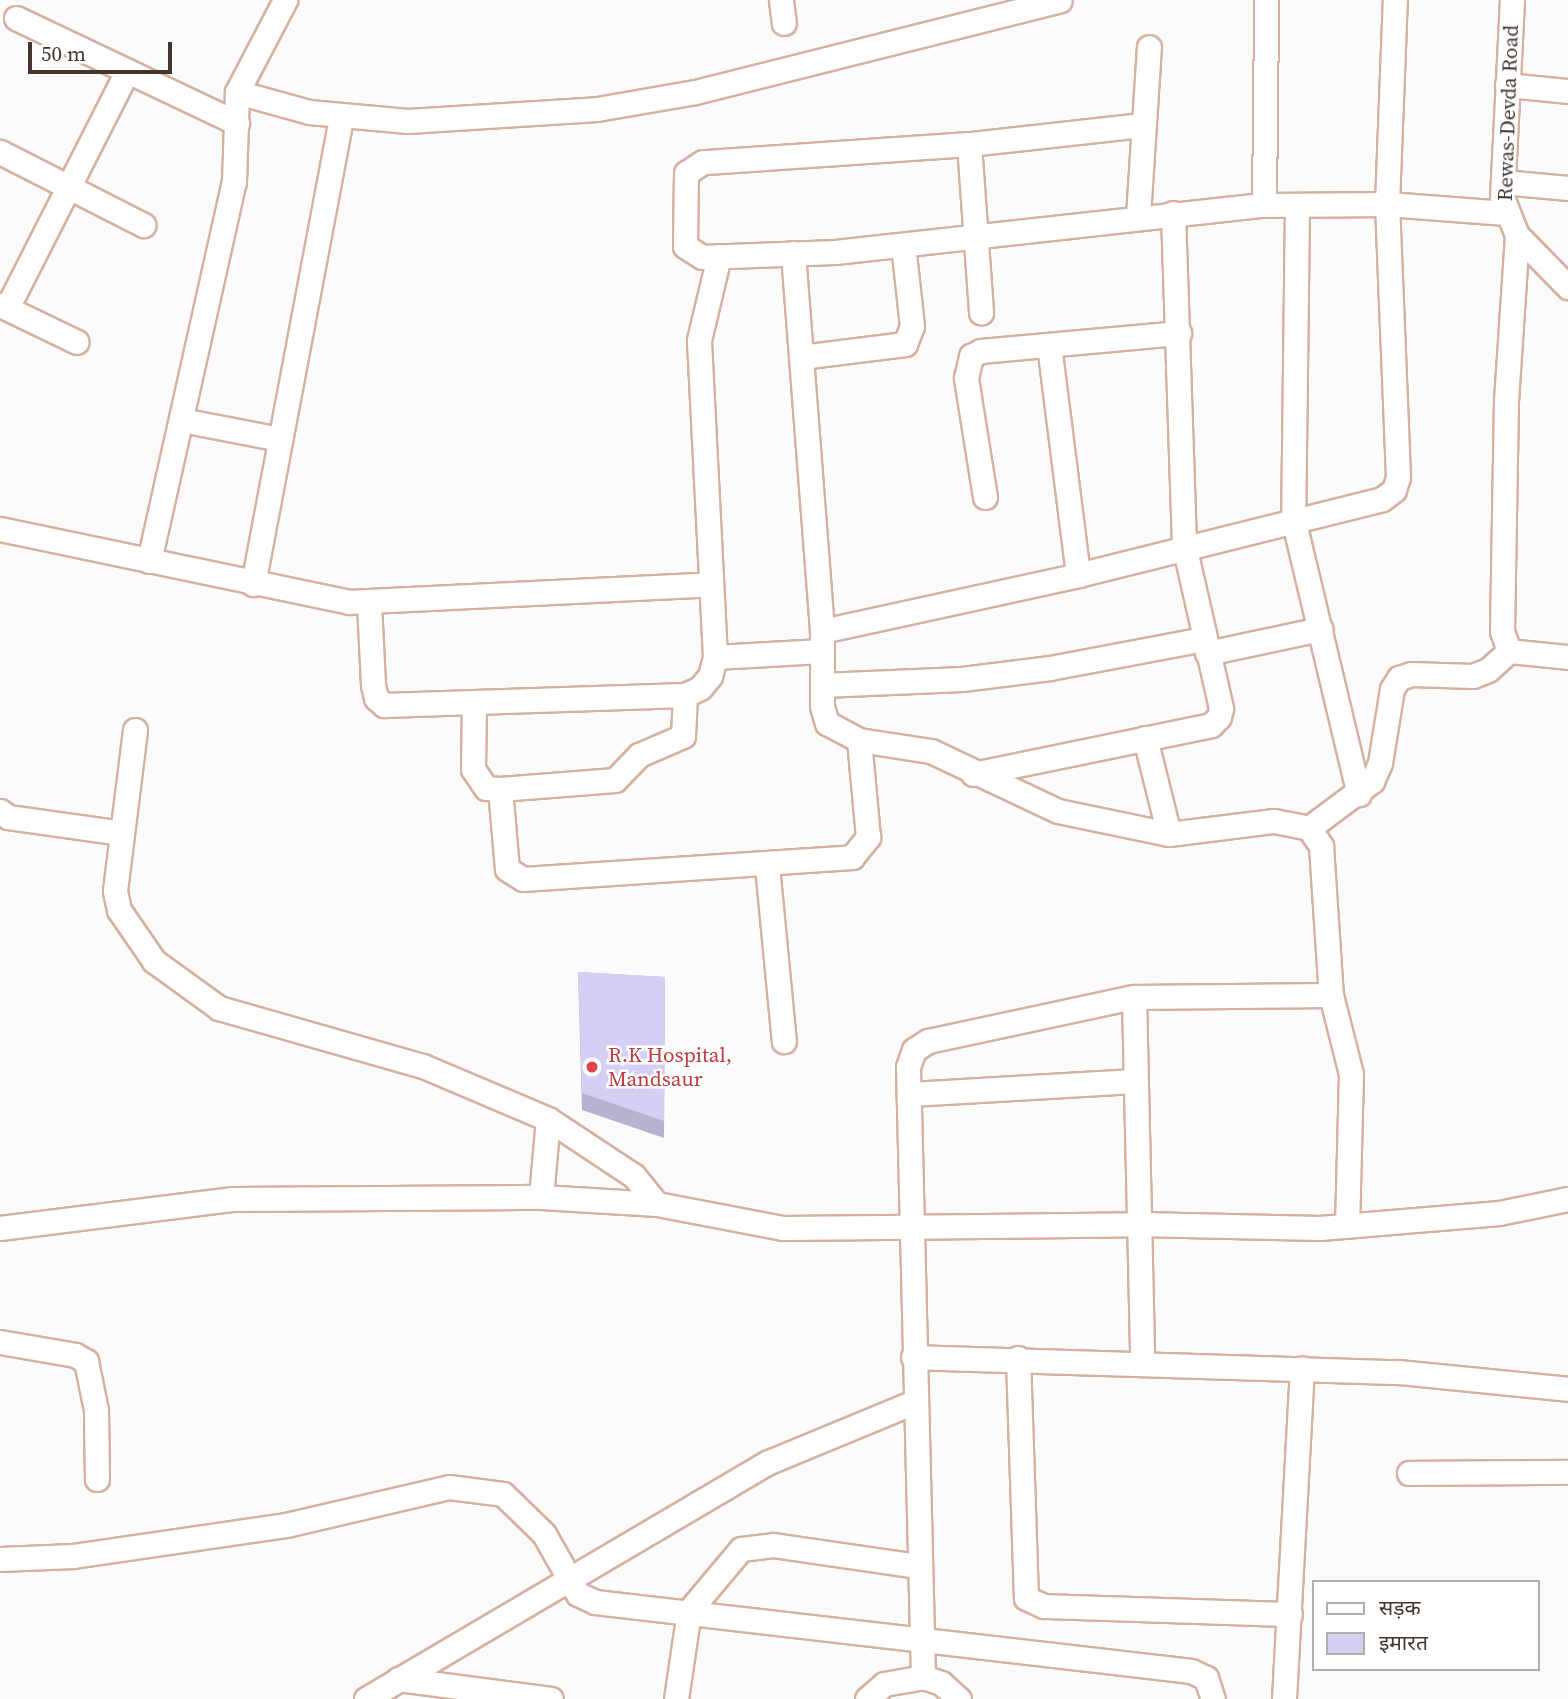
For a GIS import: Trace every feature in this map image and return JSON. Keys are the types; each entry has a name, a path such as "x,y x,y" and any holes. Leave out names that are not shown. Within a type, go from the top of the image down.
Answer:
{"street":[{"path":"149,561 234,182 237,92 285,0"},
{"path":"781,0 784,23"},
{"path":"237,92 309,112 427,121 619,106 695,92 1060,0"},
{"path":"1264,205 1266,0"},
{"path":"715,657 822,641 1184,545 1382,499 1394,491 1398,477 1387,204 1395,0"},
{"name":"Rewas-Devda Road","path":"1511,0 1503,181 1506,213 1517,235 1568,287"},
{"path":"16,18 237,123"},
{"path":"1138,216 1149,47"},
{"path":"77,342 3,307 69,187 127,71"},
{"path":"1507,85 1568,91"},
{"path":"253,584 342,115"},
{"path":"1142,125 969,144 693,166 686,173 684,186 685,246 702,257 793,253 903,245 1138,216 1264,205 1387,204 1506,213"},
{"path":"969,144 981,313"},
{"path":"0,152 144,225"},
{"path":"1503,181 1568,188"},
{"path":"1297,205 1293,518 1359,794"},
{"path":"973,774 1211,725 1219,718 1221,708 1184,545 1177,431 1179,333 1173,213"},
{"path":"1508,651 1502,631 1506,415 1517,235"},
{"path":"801,357 905,344 912,327 903,245"},
{"path":"793,253 822,641 822,685 827,723 859,740 931,751 973,774 1058,811 1169,834 1274,821 1309,828 1321,846 1331,995 1352,1074 1347,1226"},
{"path":"369,603 373,685 376,698 384,705 685,695 701,688 710,676 715,657 699,340 719,256"},
{"path":"985,497 967,364 981,351 1179,333"},
{"path":"1049,345 1078,575"},
{"path":"181,420 280,439"},
{"path":"0,529 253,584 369,603 711,584"},
{"path":"822,685 962,679 1320,629"},
{"path":"1309,828 1359,794 1380,763 1392,689 1399,678 1411,674 1473,676 1488,670 1508,651 1568,657"},
{"path":"474,704 477,780 485,788 500,789 615,780 639,755 683,736 685,695"},
{"path":"135,730 116,891 119,909 153,961 202,999 423,1066 548,1119 634,1176 657,1204"},
{"path":"1145,738 1169,834"},
{"path":"500,789 507,869 523,879 767,866 852,857 863,849 868,822 859,740"},
{"path":"0,811 8,817 122,833"},
{"path":"767,866 784,1041"},
{"path":"923,1677 917,1566 909,1094 911,1058 928,1041 1134,997 1331,995"},
{"path":"1134,997 1142,1363"},
{"path":"909,1094 1136,1081"},
{"path":"541,1197 548,1119"},
{"path":"0,1228 233,1199 541,1197 657,1204 783,1228 1139,1224 1347,1226 1499,1213 1568,1199"},
{"path":"0,1342 75,1355 86,1361 96,1410 97,1479"},
{"path":"913,1357 1302,1368 1568,1389"},
{"path":"1018,1358 1027,1598 1044,1606 1290,1614"},
{"path":"1284,1699 1302,1368"},
{"path":"366,1699 769,1462 914,1402"},
{"path":"1409,1473 1568,1472"},
{"path":"0,1559 73,1556 286,1525 449,1487 503,1494 544,1534 566,1579 579,1594 595,1601 1191,1671 1206,1678 1213,1699"},
{"path":"676,1699 689,1611 741,1549 757,1544 917,1566"},
{"path":"867,1699 884,1684 923,1677 941,1683 959,1699"},
{"path":"398,1679 441,1693 551,1699"}],"building":[{"path":"578,972 665,977 664,1121 582,1093"}],"place":[{"name":"R.K Hospital, Mandsaur","path":"592,1067"}]}
